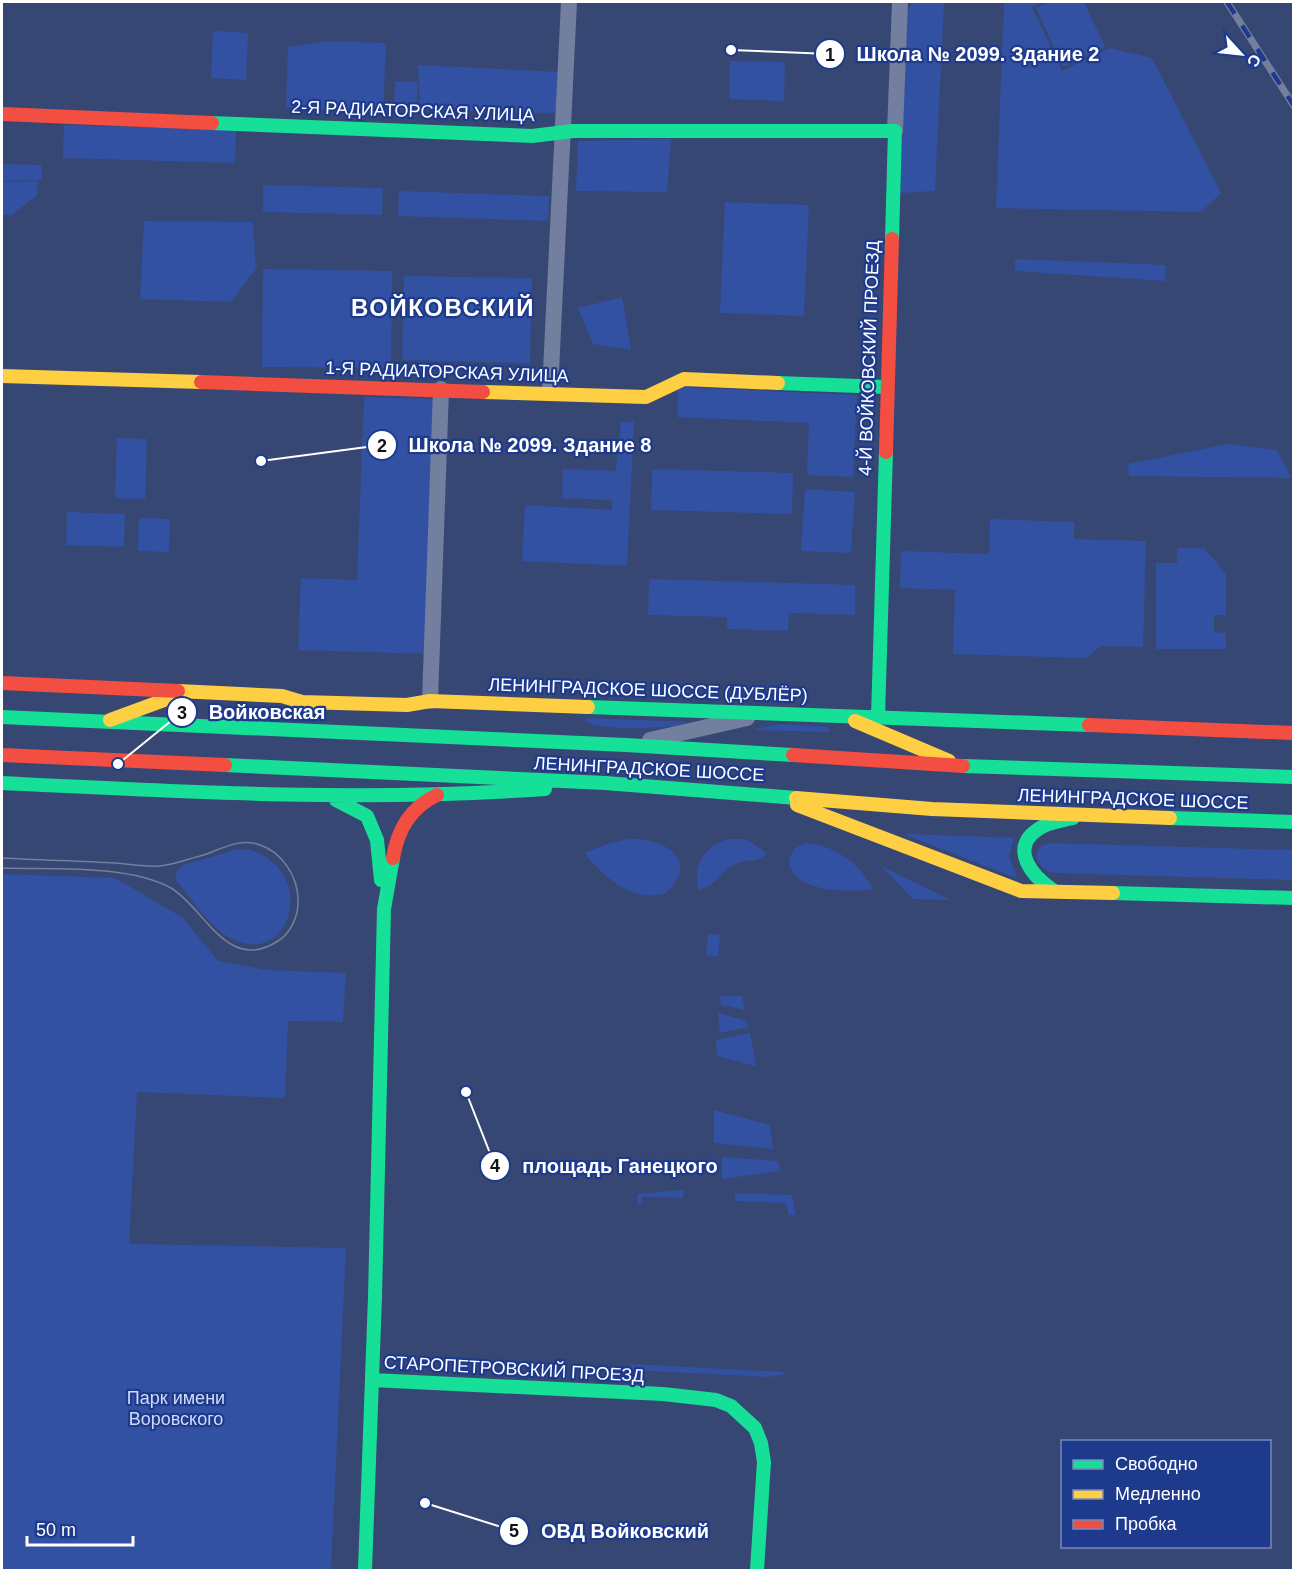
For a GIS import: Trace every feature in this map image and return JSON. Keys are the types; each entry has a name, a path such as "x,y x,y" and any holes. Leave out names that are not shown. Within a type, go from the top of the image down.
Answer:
{"street":[{"path":"550,392 569,2"},
{"name":"4-Й ВОЙКОВСКИЙ ПРОЕЗД","path":"878,717 886,387 900,2"},
{"name":"2-Я РАДИАТОРСКАЯ УЛИЦА","path":"2,114 532,136 563,131 895,131"},
{"name":"1-Я РАДИАТОРСКАЯ УЛИЦА","path":"2,376 550,392 646,397 684,379 886,387"},
{"path":"430,701 441,389"},
{"name":"ЛЕНИНГРАДСКОЕ ШОССЕ (ДУБЛЁР)","path":"2,683 282,696 302,702 407,705 430,701 1293,733"},
{"path":"103,722 191,692"},
{"path":"626,745 775,712"},
{"path":"830,715 879,730 962,766"},
{"name":"ЛЕНИНГРАДСКОЕ ШОССЕ","path":"2,717 626,745 962,766 1293,777"},
{"path":"908,744 901,732 903,726 912,718"},
{"name":"ЛЕНИНГРАДСКОЕ ШОССЕ","path":"2,755 606,783 755,793 932,809 1293,822"},
{"path":"2,783 312,798 483,795 606,783"},
{"path":"755,793 818,811 1005,886 1034,893 1053,890 1293,898"},
{"name":"СТАРОПЕТРОВСКИЙ ПРОЕЗД","path":"384,909 397,836 420,803 437,795"},
{"name":"СТАРОПЕТРОВСКИЙ ПРОЕЗД","path":"312,798 346,804 367,816 377,840 384,909 372,1380 663,1394 717,1400 731,1406 754,1428 761,1443 764,1462 757,1570"},
{"path":"1053,890 1038,882 1028,867 1024,859 1026,842 1036,829 1080,816"},
{"path":"365,1570 372,1380"}],"green space":[{"path":"912,2 944,2 935,191 900,193 907,14"},
{"path":"1004,2 1043,2 1032,7 1062,71 1109,48 1152,58 1221,193 1201,212 996,208"},
{"path":"1050,2 1084,2 1105,47 1063,67 1036,8"},
{"path":"213,31 248,33 246,80 211,78"},
{"path":"327,41 386,43 383,113 286,107 288,47"},
{"path":"730,61 785,62 784,101 729,99"},
{"path":"418,65 558,72 557,113 420,110"},
{"path":"395,81 418,82 416,110 394,109"},
{"path":"64,125 236,130 235,163 63,158"},
{"path":"671,139 667,192 576,191 578,141"},
{"path":"2,164 41,165 42,180 2,181"},
{"path":"37,181 37,195 12,215 2,215 2,182"},
{"path":"263,185 383,188 382,215 263,212"},
{"path":"399,191 549,196 548,221 398,216"},
{"path":"725,202 809,205 804,316 720,313"},
{"path":"144,221 253,222 256,269 231,302 140,299"},
{"path":"1015,259 1165,265 1165,281 1015,271"},
{"path":"263,269 392,271 391,368 262,367"},
{"path":"404,276 532,278 530,363 402,360"},
{"path":"622,297 631,350 593,344 578,308"},
{"path":"678,387 857,395 853,477 807,475 809,423 677,417"},
{"path":"364,397 436,399 426,654 298,650 301,578 357,580"},
{"path":"621,422 634,422 627,566 522,561 525,505 612,510 612,500 562,498 563,469 615,471 615,475"},
{"path":"117,438 147,439 145,499 115,498"},
{"path":"1228,444 1277,450 1291,478 1129,476 1128,464"},
{"path":"652,469 793,473 792,514 651,510"},
{"path":"805,489 855,492 851,553 801,551"},
{"path":"67,512 125,514 124,547 66,545"},
{"path":"139,518 170,519 169,552 138,551"},
{"path":"990,519 1074,522 1074,539 1146,541 1143,647 1101,646 1086,658 953,654 955,590 900,588 901,551 989,554"},
{"path":"1177,548 1204,548 1226,574 1226,615 1214,615 1214,632 1226,633 1226,649 1156,649 1156,563 1177,563"},
{"path":"649,579 855,585 855,615 789,613 788,631 727,629 727,617 648,615"},
{"path":"587,718 687,722 667,727 618,728 592,724 585,721"},
{"path":"780,724 828,727 830,732 751,730"},
{"path":"905,835 1014,838 1009,856 1017,878"},
{"path":"629,839 654,842 674,853 679,861 680,870 676,881 666,893 642,895 631,892 610,879 584,853"},
{"path":"728,839 746,839 767,853 757,860 732,866 712,884 699,890 697,873 702,858 712,847"},
{"path":"808,843 828,848 846,858 868,880 873,889 836,890 822,888 799,879 792,870 789,859 795,848"},
{"path":"1050,843 1293,850 1293,880 1055,873 1042,867 1037,859 1041,846"},
{"path":"247,849 269,859 283,875 290,893 289,912 283,928 270,940 253,944 232,939 223,934 201,912 175,879 177,871 183,865 235,850"},
{"path":"881,866 951,900 913,899"},
{"name":"Парк имени Воровского","path":"2,874 115,878 183,918 218,961 267,970 346,973 343,1022 288,1021 285,1098 137,1092 129,1244 346,1248 331,1570 2,1570"},
{"path":"708,934 720,935 718,957 706,955"},
{"path":"720,996 742,996 745,1010 721,1005"},
{"path":"718,1013 747,1021 748,1027 720,1033"},
{"path":"750,1033 756,1066 717,1056 716,1040"},
{"path":"714,1110 770,1125 773,1149 714,1143"},
{"path":"722,1157 778,1161 780,1171 722,1179"},
{"path":"684,1190 683,1198 642,1197 641,1205 638,1205 638,1194"},
{"path":"735,1193 792,1195 796,1215 789,1215 786,1203 735,1201"},
{"path":"631,1364 785,1372 785,1374 769,1377 630,1370"}],"tram line":[{"path":"2,858 160,866 235,844 257,844 266,847 287,866 296,884 298,908 292,925 282,938 260,949 245,949 231,944 218,934 183,897 171,888 153,880 133,875 89,870 2,868"}],"railway":[{"path":"1227,2 1294,106"}],"traffic: fast":[{"path":"212,123 532,136 573,131 895,131 892,239"},
{"path":"778,383 886,387"},
{"path":"878,717 886,452"},
{"path":"588,707 1089,725"},
{"path":"2,717 626,745 793,755"},
{"path":"225,765 605,783 796,798"},
{"path":"963,766 1294,777"},
{"path":"2,783 341,795 409,795 545,789"},
{"path":"336,800 367,816 377,840 381,880"},
{"path":"1053,890 1032,870 1024,854 1025,846 1029,838 1041,827 1073,818"},
{"path":"1170,818 1294,822"},
{"path":"365,1570 375,1297 384,909 393,858"},
{"path":"1113,893 1294,898"},
{"path":"372,1380 663,1394 716,1400 731,1406 755,1428 761,1443 764,1462 757,1570"}],"traffic: slow":[{"path":"2,376 201,382"},
{"path":"483,392 646,397 684,379 778,383"},
{"path":"178,691 282,696 302,702 407,705 430,701 588,707"},
{"path":"110,720 178,695"},
{"path":"855,721 949,761"},
{"path":"796,798 932,809 1170,818"},
{"path":"797,805 1021,891 1113,893"}],"traffic: jam":[{"path":"2,114 212,123"},
{"path":"886,452 892,239"},
{"path":"201,382 483,392"},
{"path":"2,683 178,691"},
{"path":"1089,725 1294,733"},
{"path":"2,755 225,765"},
{"path":"793,755 963,766"},
{"path":"393,858 398,838 407,820 419,806 437,795"}],"place":[{"name":"Школа № 2099. Здание 2","path":"731,50"},
{"name":"Школа № 2099. Здание 8","path":"261,461"},
{"name":"Войковская","path":"118,764"},
{"name":"площадь Ганецкого","path":"466,1092"},
{"name":"ОВД Войковский","path":"425,1503"}],"district":[{"name":"ВОЙКОВСКИЙ","path":"443,308"}]}
